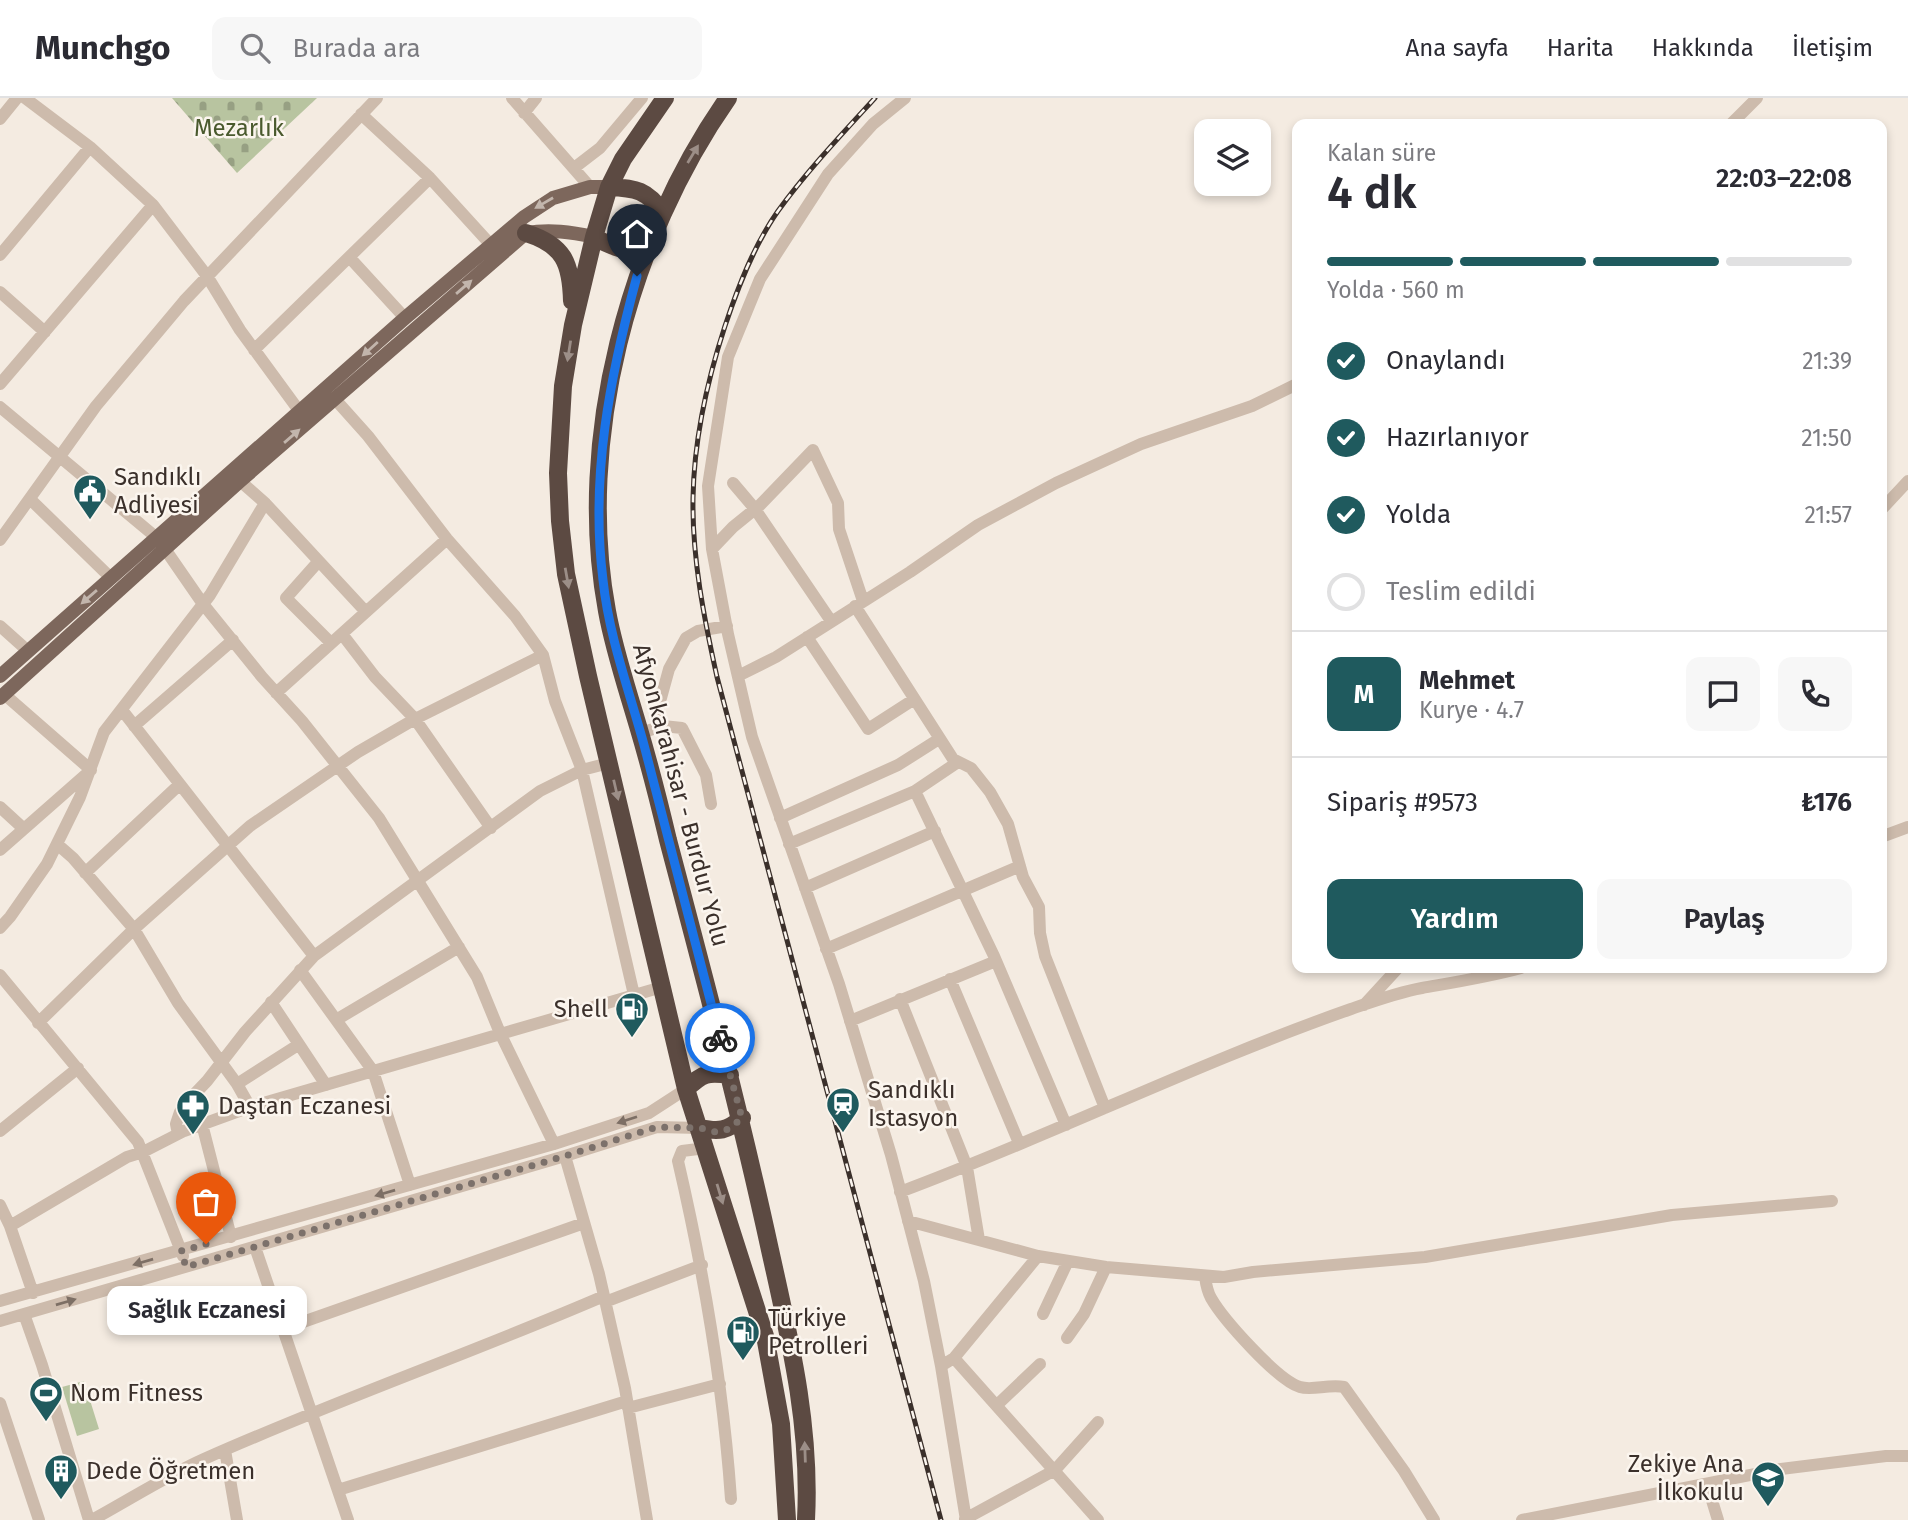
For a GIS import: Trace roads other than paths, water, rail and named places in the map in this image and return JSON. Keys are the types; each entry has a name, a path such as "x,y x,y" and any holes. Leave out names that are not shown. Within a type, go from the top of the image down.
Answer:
{"highway":[{"path":"665,98 638,134 609,187 594,237 573,325 563,386 558,473 560,521 566,574 577,627 686,1088 765,1336 781,1424 787,1520"},
{"name":"Afyonkarahisar - Burdur Yolu","path":"728,98 685,167 663,213 646,250 628,310 611,378 602,450 600,542 607,610 742,1118 801,1393 805,1440 806,1520"},
{"path":"609,187 630,188 651,196 663,213"},
{"path":"526,233 555,246 565,259 571,276 573,325"},
{"path":"594,237 613,247 629,251 646,250"},
{"path":"686,1088 700,1076 714,1073 730,1075"},
{"path":"700,1128 716,1132 729,1129 742,1118"}],"main road":[{"path":"2,696 300,412 491,245 538,206 553,198 590,187 609,187"},
{"path":"0,676 111,578 161,544 240,481 526,233 543,230 594,237"}],"street":[{"path":"0,119 17,98"},
{"path":"25,98 90,147 153,205 207,276 254,350 300,412"},
{"path":"0,540 96,406 184,300 377,98"},
{"path":"512,98 590,187"},
{"path":"524,113 536,98"},
{"path":"573,168 600,148 642,98"},
{"path":"905,98 873,124 828,174 760,279 728,357 708,486 712,549 752,737 850,1020 924,1280 942,1366 965,1519 1055,1470 1098,1422"},
{"path":"1736,119 1757,98"},
{"path":"361,114 430,178 491,245"},
{"path":"0,255 90,147"},
{"path":"254,350 430,178"},
{"path":"0,384 153,205"},
{"path":"350,258 405,318"},
{"path":"0,292 45,332"},
{"path":"738,676 775,657 910,572 978,525 1056,483 1140,444 1252,406 1292,386"},
{"path":"334,398 368,436 447,539 515,617 543,655 555,701 582,770 635,995"},
{"path":"0,407 61,456 161,544 204,604 379,817 477,977 500,1033 554,1144"},
{"path":"712,549 813,450 838,503 839,529 859,603 939,739 953,759 971,768 990,792 1008,824 1023,877 1039,907 1040,933 1045,956 1105,1108"},
{"path":"240,481 265,503 366,612"},
{"path":"1887,504 1908,481"},
{"path":"733,483 755,509 831,621"},
{"path":"30,499 111,578"},
{"path":"0,928 40,875 57,844 80,797 104,732 204,604 265,503"},
{"path":"276,693 447,539"},
{"path":"318,562 286,598 331,643"},
{"path":"0,626 28,651"},
{"path":"663,726 658,709 670,669 686,638 698,631 727,626"},
{"path":"342,634 375,677 415,719 491,828"},
{"path":"807,636 867,729 914,700"},
{"path":"134,726 233,640"},
{"path":"38,1023 134,929 250,826 337,766 415,719 543,655"},
{"path":"2,696 91,770"},
{"path":"122,710 314,956"},
{"path":"640,733 663,726 682,728 706,775 711,804"},
{"path":"780,818 898,765 939,739"},
{"path":"178,1134 176,1124 180,1112 271,1002 314,956 540,790 582,770 609,762"},
{"path":"789,844 915,791 958,762"},
{"path":"0,850 91,770"},
{"path":"85,873 179,785"},
{"path":"915,791 996,961 1066,1125"},
{"path":"0,807 24,829"},
{"path":"1887,835 1908,827"},
{"path":"804,888 935,831"},
{"path":"57,844 134,929 178,1003 222,1062 250,1107"},
{"path":"826,949 1020,866"},
{"path":"336,1020 459,947"},
{"path":"850,1020 996,961"},
{"path":"300,970 373,1071 411,1185"},
{"path":"1364,1005 1393,973"},
{"path":"900,1192 967,1167 1237,1051 1419,988 1483,979 1504,973"},
{"path":"0,975 138,1142 186,1267"},
{"path":"950,979 1019,1143"},
{"path":"10,1226 127,1157 202,1124 250,1107 662,987"},
{"path":"900,999 967,1167 979,1240"},
{"path":"271,1002 326,1085"},
{"path":"237,1084 298,1045"},
{"path":"0,1131 78,1068"},
{"path":"0,1301 554,1144 649,1113 686,1088"},
{"path":"202,1124 231,1237"},
{"path":"0,1321 657,1127 700,1128"},
{"path":"706,1148 682,1151 678,1161 702,1265 726,1427 731,1499"},
{"path":"565,1156 605,1299 628,1405 644,1520"},
{"path":"908,1221 1038,1256 1106,1267 1224,1277 1254,1272 1425,1258 1672,1215 1832,1201"},
{"path":"0,1205 33,1293"},
{"path":"283,1329 584,1223"},
{"path":"255,1247 348,1520"},
{"path":"942,1366 954,1359 1038,1256"},
{"path":"1042,1314 1068,1261"},
{"path":"24,1314 90,1520 202,1460 312,1414 605,1299 702,1265"},
{"path":"1067,1338 1084,1314 1106,1267"},
{"path":"1205,1277 1209,1296 1226,1319 1285,1378 1304,1388 1325,1385 1344,1387 1404,1471 1434,1520"},
{"path":"954,1359 1098,1520"},
{"path":"997,1405 1040,1364"},
{"path":"338,1490 628,1405 720,1384"},
{"path":"0,1402 39,1520"},
{"path":"225,1451 237,1520"},
{"path":"1522,1520 1781,1469 1886,1456 1908,1456"},
{"path":"1707,1484 1718,1520"}],"railway":[{"path":"875,98 789,196 769,224 747,267 718,347 707,389 694,476 694,543 717,677 941,1520"}],"place":[{"name":"Sandıklı Adliyesi","path":"90,521"},
{"name":"Shell","path":"632,1039"},
{"name":"Sandıklı Istasyon","path":"843,1134"},
{"name":"Daştan Eczanesi","path":"193,1136"},
{"name":"Sağlık Eczanesi","path":"206,1244"},
{"name":"Türkiye Petrolleri","path":"743,1362"},
{"name":"Nom Fitness","path":"46,1423"},
{"name":"Dede Öğretmen","path":"61,1501"},
{"name":"Zekiye Ana İlkokulu","path":"1768,1508"}],"park label":[{"name":"Mezarlık","path":"239,128"}]}
